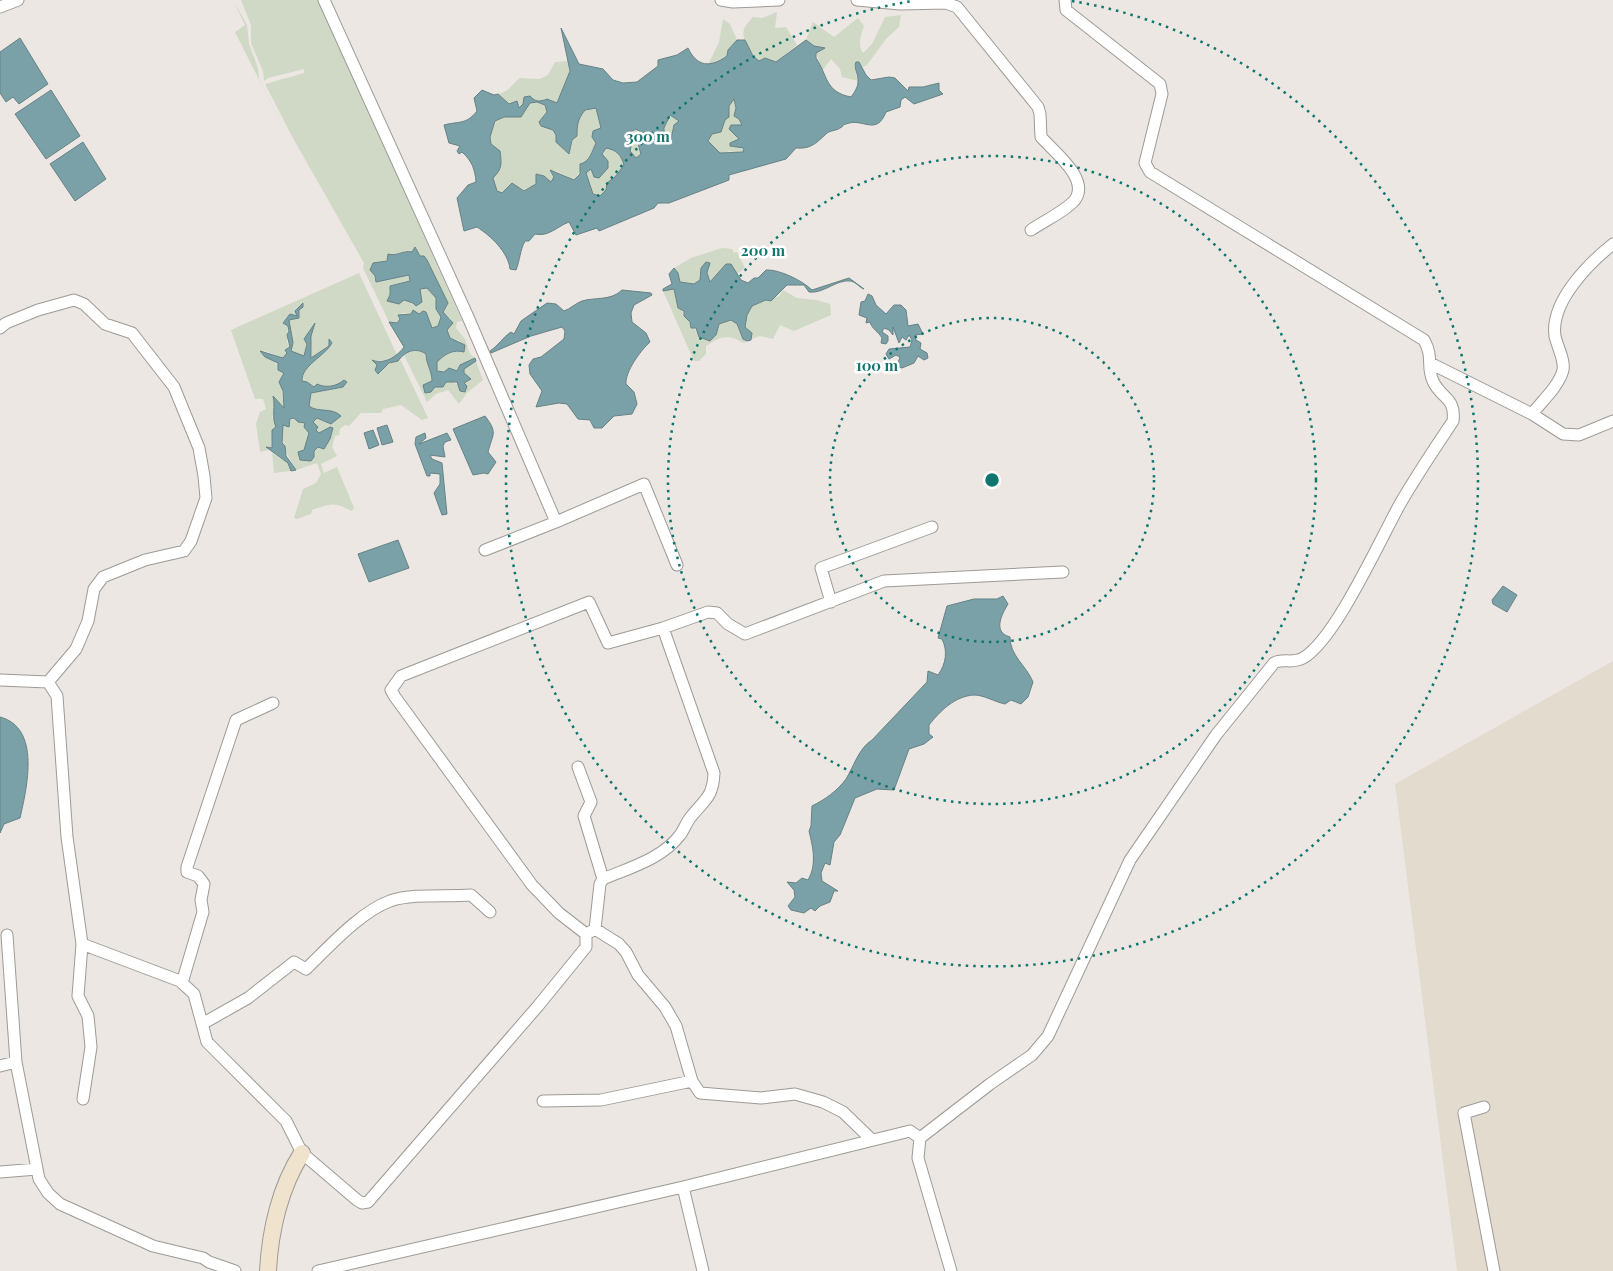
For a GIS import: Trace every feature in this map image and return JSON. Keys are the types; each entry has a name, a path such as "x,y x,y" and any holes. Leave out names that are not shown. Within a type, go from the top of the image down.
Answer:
{"street":[{"path":"0,7 18,0"},
{"path":"324,0 468,317 556,522"},
{"path":"721,0 733,2 778,0"},
{"path":"857,0 900,4 946,4 957,7 1038,107 1041,137 1073,172 1079,184 1079,193 1072,202 1031,230"},
{"path":"951,1271 918,1158 920,1138 990,1084 1032,1055 1048,1036 1130,860 1216,735 1274,663 1281,660 1292,661 1303,658 1329,631 1401,503 1453,421 1454,410 1450,400 1434,384 1430,374 1430,351 1424,340 1150,172 1145,163 1162,94 1160,84 1066,10 1066,0"},
{"path":"1532,414 1557,382 1564,368 1555,334 1557,314 1576,278 1613,244"},
{"path":"0,328 6,322 38,310 74,300 84,304 105,324 132,332 174,387 199,448 204,476 206,498 192,541 184,551 145,560 103,577 94,589 88,621 76,649 48,682"},
{"path":"1430,363 1532,414 1563,434 1571,436 1613,421"},
{"path":"485,550 644,484 677,565"},
{"path":"831,602 821,568 932,527"},
{"path":"872,1140 843,1112 823,1102 795,1094 761,1098 700,1093 692,1081 676,1026 665,1007 638,975 623,948 590,932 559,913 532,885 391,690 401,676 589,602 608,643 663,628 708,612 716,613 728,624 745,634 884,581 1064,572"},
{"path":"82,944 182,983 194,994 207,1042 286,1121 302,1153 362,1204 368,1202 538,1006 586,947 603,878 655,857 679,836 689,818 708,800 714,787 714,773 663,628"},
{"path":"0,680 48,682"},
{"path":"48,682 57,696 67,836 82,944 78,996 88,1016 91,1047 83,1100"},
{"path":"182,983 203,912 201,900 204,884 198,876 187,872 187,867 236,720 273,703"},
{"path":"578,767 591,802 584,816 603,878"},
{"path":"202,1024 248,998 294,962 306,969 369,912 391,901 422,897 471,895 490,912"},
{"path":"7,934 16,1062 39,1179 48,1193 60,1204 153,1246 202,1258 235,1271"},
{"path":"0,1066 16,1062"},
{"path":"543,1101 600,1100 692,1081"},
{"path":"1484,1107 1464,1113 1494,1271"},
{"path":"318,1271 683,1187 910,1131 920,1138"},
{"path":"268,1271 269,1254 288,1174 302,1153"},
{"path":"0,1172 37,1169"},
{"path":"683,1187 704,1271"}],"shaded area":[{"path":"1613,661 1613,1271 1457,1271 1395,784"}],"green space":[{"path":"233,0 247,25 249,44 258,68 259,79 291,143 235,32 245,25"},
{"path":"241,0 319,0 462,321 457,322 456,328 465,339 470,354 475,358 460,365 457,371 437,371 437,362 443,356 457,350 460,341 450,338 447,330 451,319 443,312 448,303 427,260 420,256 415,247 412,252 395,255 371,271 376,281 409,275 410,281 389,290 390,295 404,300 421,294 420,288 427,288 436,298 436,309 441,317 438,326 431,328 426,312 423,311 419,314 402,313 397,323 389,322 363,268 364,263 294,140 265,84 304,73 304,69 268,78 264,81 263,71 251,43 251,25"},
{"path":"777,12 775,28 786,27 797,45 776,62 765,59 759,61 749,50 745,41 745,27 753,17 762,18"},
{"path":"901,15 899,27 886,39 867,65 863,67 859,62 854,66 858,81 842,77 840,69 831,59 822,71 814,46 806,40 813,22 834,37 858,18 864,26 860,43 863,53 872,44 885,17"},
{"path":"723,19 730,24 737,40 728,50 727,56 708,65 719,42"},
{"path":"569,61 569,79 557,103 533,100 529,96 519,108 514,104 509,104 498,94 508,89 520,78 539,79 548,75 555,62"},
{"path":"735,98 742,126 740,139 730,143 730,145 744,148 743,153 729,151 720,154 708,141 712,134 721,132 725,120 729,117 729,106"},
{"path":"537,102 545,105 547,112 540,122 552,130 569,153 572,140 577,136 581,116 585,110 596,108 601,128 591,156 574,180 556,171 550,171 554,177 551,182 536,175 536,184 524,191 512,183 502,193 497,191 493,178 502,162 500,151 491,144 490,137 496,121 504,117 521,117 530,103"},
{"path":"670,115 679,121 671,139 667,142 659,136 664,133"},
{"path":"636,129 644,134 637,143 641,154 636,158 630,151 633,144 629,138 630,132"},
{"path":"606,148 618,154 624,165 615,177 607,183 606,190 600,196 593,194 586,173 608,161 602,154"},
{"path":"722,248 732,249 734,253 737,252 745,268 737,274 731,264 710,283 707,273 710,269 706,262 701,268 700,280 694,284 680,282 678,273 674,268 691,258"},
{"path":"359,273 397,355 385,360 374,361 385,366 400,359 428,418 422,420 401,405 383,409 381,413 361,413 349,426 345,425 340,429 339,435 335,436 332,447 337,456 321,464 324,473 337,467 354,508 351,511 340,506 328,505 312,510 311,514 297,519 294,518 303,489 316,483 321,474 317,463 296,470 282,443 281,431 285,424 288,424 295,418 305,423 306,430 309,433 304,450 301,451 314,457 314,451 329,427 319,433 312,423 317,418 331,424 341,416 309,406 311,393 343,387 344,380 329,387 312,386 302,381 305,371 332,343 329,340 329,346 312,358 311,336 314,323 304,339 307,344 304,357 290,351 293,343 289,319 295,319 300,315 298,306 298,316 287,317 283,323 288,326 287,342 290,347 283,358 263,350 284,373 281,385 284,409 273,396 275,409 272,417 276,427 271,441 272,448 266,447 269,450 260,452 256,424 260,412 266,409 263,399 255,399 231,330"},
{"path":"674,289 684,316 698,333 716,335 719,324 731,320 747,341 744,343 729,337 720,338 706,346 706,354 699,361 694,361 663,291"},
{"path":"783,290 797,298 830,304 831,315 794,331 780,325 773,339 760,336 752,339 752,333 745,327 747,315 752,306 779,296"},
{"path":"415,350 426,354 432,381 428,383 435,387 443,387 446,382 451,381 460,386 470,379 464,373 464,369 476,361 483,380 467,393 459,404 448,390 436,394 427,402 404,355"},
{"path":"272,453 288,463 291,471 274,473"}],"water":[{"path":"561,28 579,64 603,69 613,80 623,83 637,82 658,66 658,60 677,55 688,48 700,62 710,64 727,56 728,50 737,40 745,40 753,56 759,61 765,58 776,62 806,40 814,46 825,48 816,53 816,58 828,82 836,91 843,95 851,97 857,88 856,62 859,62 871,80 895,78 908,91 909,87 923,87 939,83 939,90 943,94 914,104 905,97 901,100 900,107 886,112 878,123 869,125 852,122 843,125 812,145 805,148 796,148 786,159 729,175 729,180 669,203 658,203 654,208 599,231 597,228 576,235 569,222 548,233 535,234 529,241 525,241 516,270 510,269 506,257 488,235 477,227 464,231 457,198 468,185 476,182 475,173 468,159 462,152 459,154 457,151 460,146 449,143 444,125 469,119 477,111 474,98 482,90 494,95 498,94 509,104 517,101 519,108 523,104 524,97 530,96 536,100 547,99 557,103 570,71","holes":["734,99 736,108 734,116 739,119 742,125 731,125 729,129 739,139 730,143 730,146 744,148 743,152 720,153 708,141 712,134 721,132 725,120 729,117 729,106","537,102 545,105 547,112 539,122 541,126 553,130 556,135 556,142 569,154 572,140 577,136 581,116 585,110 596,108 601,128 593,131 592,137 596,143 588,159 580,164 580,174 574,180 550,170 554,177 551,182 544,176 536,174 536,184 524,191 512,183 502,193 497,191 493,178 500,169 501,156 500,151 491,144 490,137 495,121 504,117 521,117 530,103","670,115 679,121 674,125 671,139 667,142 660,136 664,133 664,128","636,129 643,134 638,143 641,154 636,158 630,151 633,139 629,138 630,132","606,148 618,154 624,165 615,177 607,183 606,190 600,196 593,194 586,173 591,169 594,177 599,178 608,168 608,161 602,154"]},
{"path":"20,38 48,84 19,104 13,97 6,102 0,93 0,52"},
{"path":"51,90 80,136 46,159 15,114"},
{"path":"83,142 106,179 75,201 50,164"},
{"path":"415,247 420,256 424,256 427,260 448,303 443,312 453,323 447,330 450,338 465,345 464,352 453,352 440,359 437,362 437,371 444,372 449,368 457,371 460,365 475,358 476,361 464,369 464,373 471,379 464,383 467,386 465,392 460,391 457,382 446,382 443,387 435,387 431,392 425,393 423,385 432,381 432,377 426,354 422,352 413,351 403,355 398,361 389,363 378,374 375,370 377,365 372,360 385,361 398,354 404,347 389,322 397,323 400,319 398,315 411,314 413,310 419,314 423,311 426,312 432,328 438,326 441,317 436,309 436,298 427,288 420,289 422,302 416,306 404,300 399,304 387,301 390,295 390,286 410,281 409,275 376,282 375,276 370,270 373,263 387,261 388,254 412,252"},
{"path":"706,262 710,263 707,273 710,282 726,264 731,264 741,280 748,283 754,278 758,278 766,270 771,270 791,276 812,290 849,278 864,289 851,281 840,282 814,292 809,292 804,285 787,285 771,301 766,300 752,306 747,315 745,327 752,333 751,340 743,339 737,324 731,320 719,324 716,335 710,341 699,337 696,328 691,328 690,322 684,316 684,311 678,308 674,289 663,291 663,289 672,284 669,274 674,268 678,273 680,282 694,284 700,280 701,268"},
{"path":"622,290 651,293 652,295 634,305 631,313 632,322 646,333 650,342 634,362 626,379 626,384 634,392 637,404 632,414 614,416 602,428 594,428 590,420 578,419 567,404 559,403 536,407 542,391 530,374 529,365 533,359 541,357 564,339 565,331 562,327 531,336 491,353 490,351 511,332 514,334 521,321 547,303 556,304 564,311 582,301 613,296"},
{"path":"868,294 872,296 876,305 886,314 894,305 901,305 906,310 908,326 918,324 923,334 915,335 916,340 921,343 920,349 927,353 928,358 924,360 918,356 914,363 902,368 897,366 900,357 896,355 889,359 886,354 889,349 910,347 912,340 909,335 906,340 902,337 899,343 893,327 893,335 884,328 882,332 888,336 888,341 886,344 881,343 882,338 870,322 866,323 867,318 859,315 861,302 865,301"},
{"path":"303,303 303,307 299,310 299,318 289,320 293,343 291,351 304,356 307,344 304,339 315,323 311,336 311,358 329,346 329,339 332,343 305,371 302,381 314,387 317,384 330,386 344,380 347,382 343,387 311,393 309,406 337,413 341,416 331,424 317,418 313,422 318,427 316,430 319,433 330,427 333,428 330,439 324,449 318,447 314,451 314,457 311,461 300,460 298,452 304,450 309,433 304,427 305,423 298,422 294,418 290,419 289,427 283,425 282,443 285,446 286,456 296,470 291,471 288,463 266,447 272,448 272,430 276,427 273,396 284,408 283,391 279,382 284,373 278,370 278,363 265,357 260,351 283,358 287,353 285,350 290,347 287,335 289,331 288,326 283,323 290,314 297,316 295,311"},
{"path":"485,416 493,430 493,437 488,452 496,462 488,474 473,475 453,429"},
{"path":"387,425 393,442 382,445 377,428"},
{"path":"373,430 379,445 369,449 364,433"},
{"path":"425,433 426,438 419,444 447,433 451,440 445,442 443,446 445,457 430,455 432,459 442,463 447,514 442,515 434,493 440,484 440,474 430,473 430,476 427,476 415,444 416,437"},
{"path":"398,540 409,568 369,582 358,554"},
{"path":"1503,586 1517,595 1507,612 1493,604 1492,600"},
{"path":"1003,596 1008,604 1001,618 1000,627 1004,635 1010,637 1015,655 1033,682 1028,697 1021,704 1011,700 1005,704 978,695 967,696 954,701 943,710 929,725 929,734 933,737 924,744 909,749 894,790 877,789 855,798 840,835 834,842 830,865 825,863 821,873 822,881 838,891 834,891 830,902 820,906 815,911 811,908 804,913 791,910 788,906 795,897 794,890 787,882 796,883 802,878 808,880 813,868 813,850 809,831 812,806 822,801 843,783 867,743 927,682 928,671 938,675 943,666 945,648 942,639 938,638 947,606 974,599 997,599"},
{"path":"0,717 13,723 21,733 26,746 28,775 20,818 4,824 0,833"}]}
